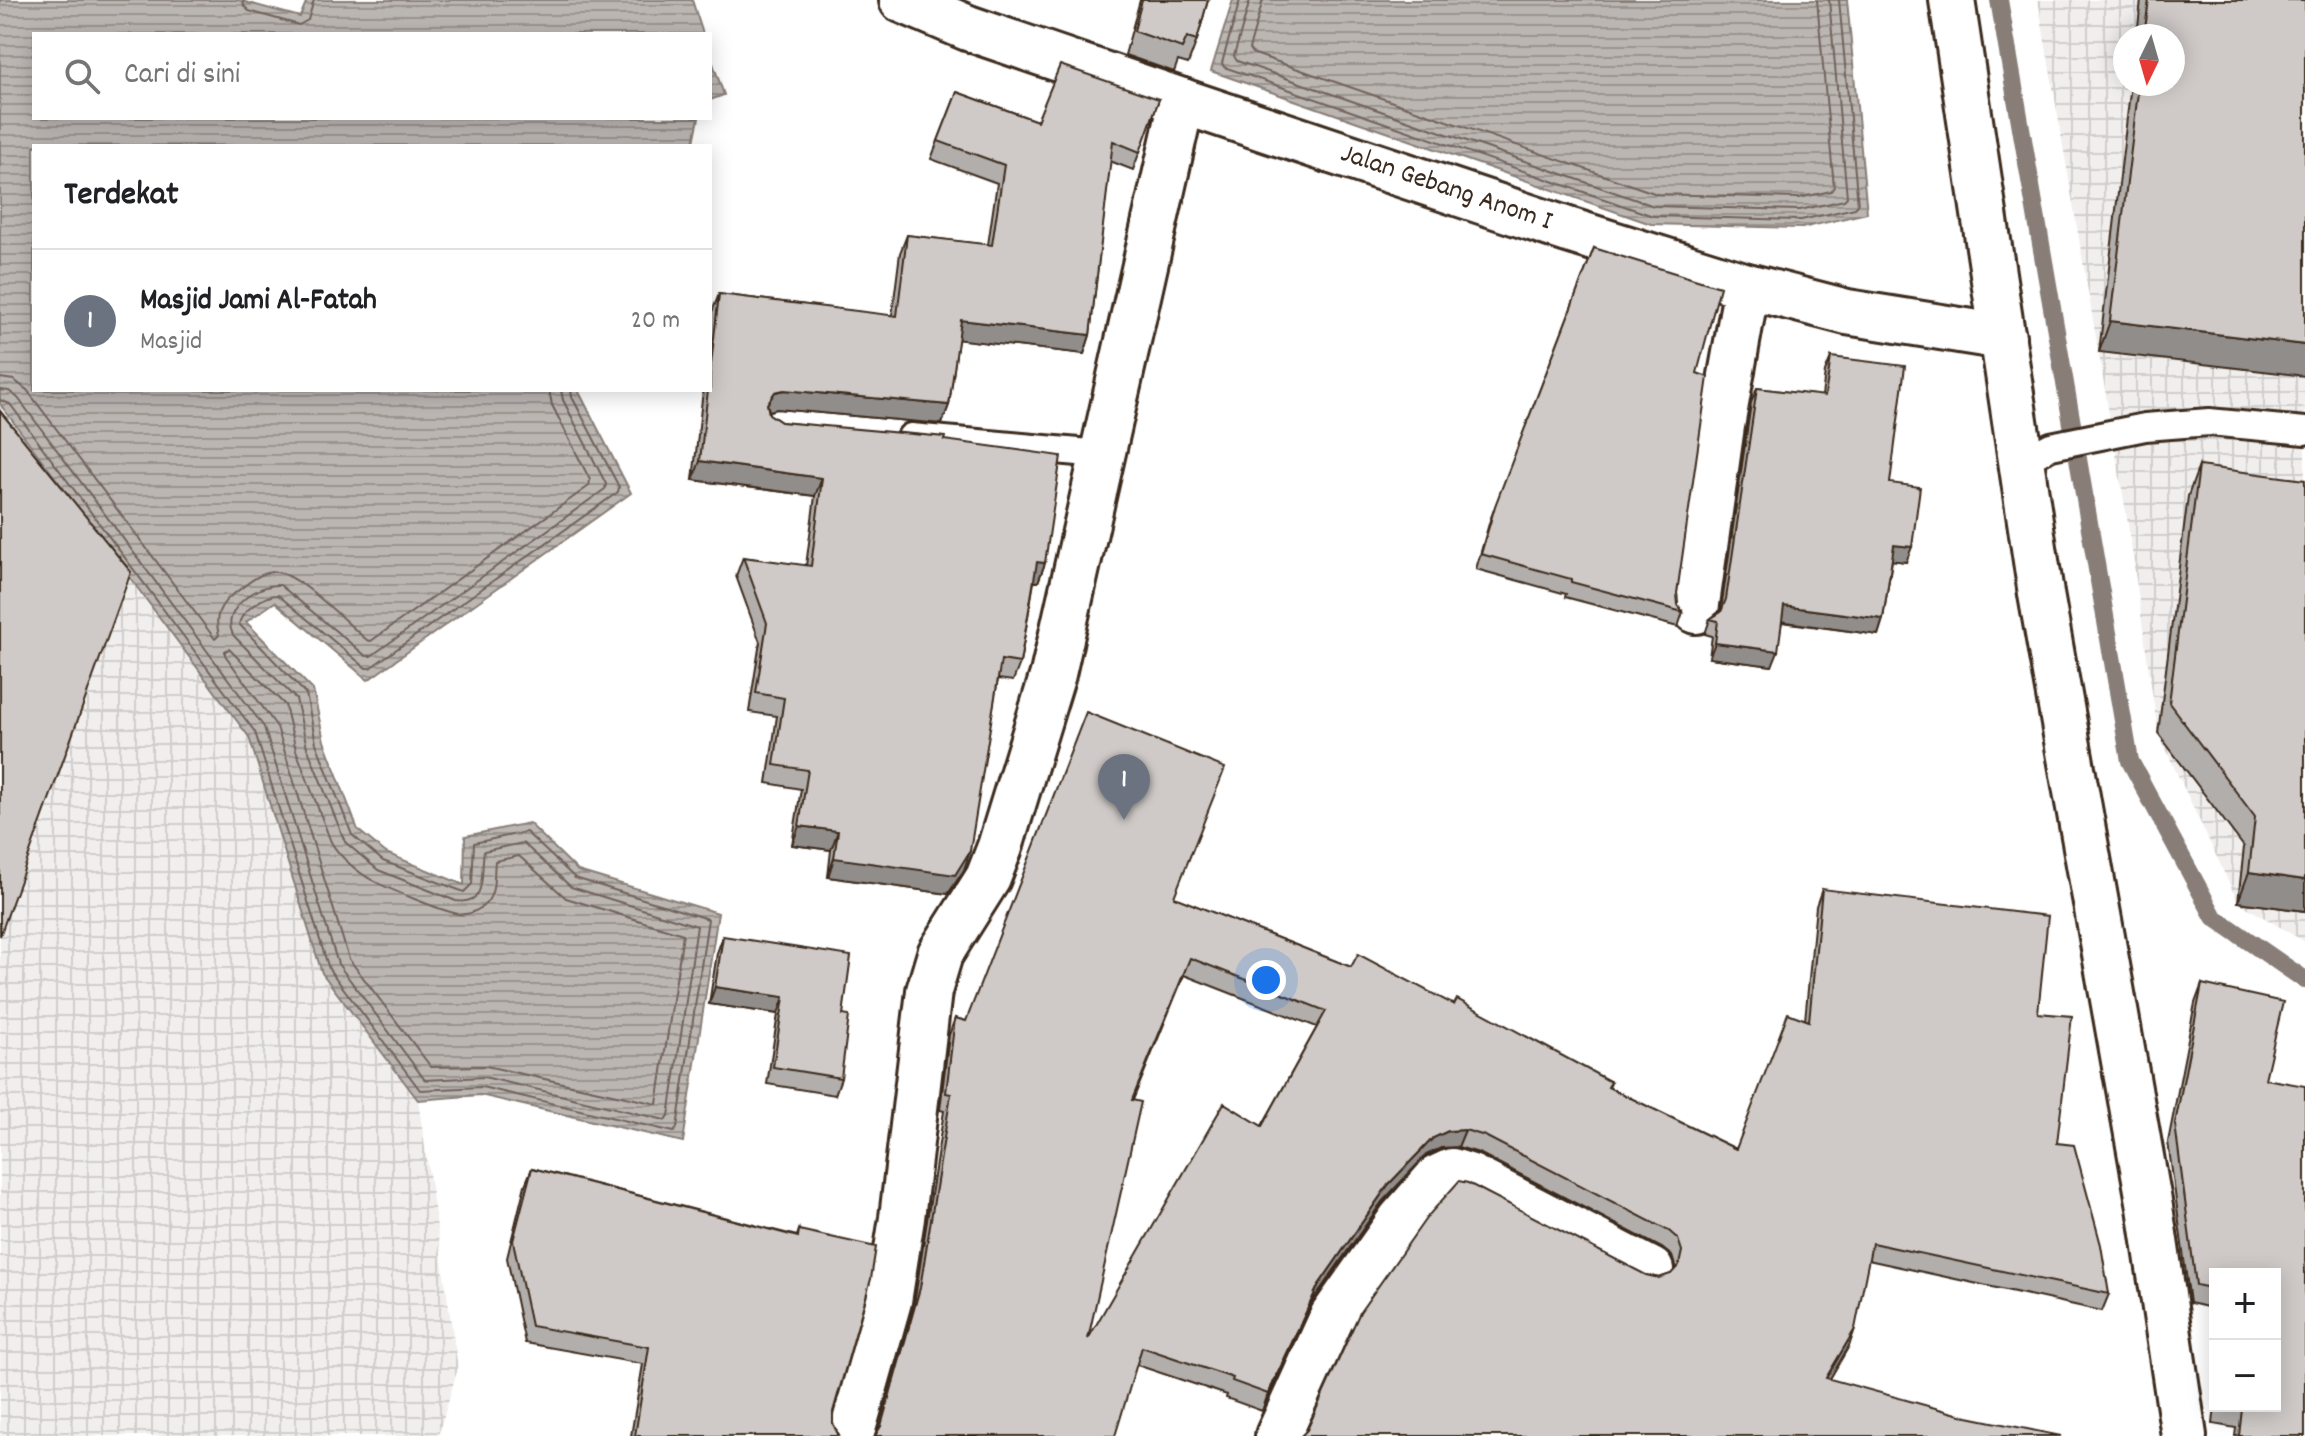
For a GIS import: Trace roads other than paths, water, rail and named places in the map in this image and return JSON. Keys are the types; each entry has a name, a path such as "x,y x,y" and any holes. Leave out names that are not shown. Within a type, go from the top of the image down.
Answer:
{"street":[{"name":"Jalan Gebang Anom I","path":"902,0 968,28 1182,101 1568,230 1747,286 1847,312 2003,337"},
{"path":"1952,0 2003,337 2037,453 2041,594 2150,1207 2184,1436"},
{"path":"851,1436 889,1301 929,991 940,954 988,878 1053,674 1182,101"},
{"path":"1696,611 1722,426 1747,286"},
{"path":"1278,1436 1332,1317 1401,1219 1437,1178 1452,1171 1471,1177 1651,1270"}],"lane":[{"path":"2037,453 2145,427 2209,422 2305,431"},
{"path":"884,435 1101,454"}],"water":[{"path":"0,0 238,0 300,17 307,0 692,0 702,32 32,32 32,120 699,120 692,144 32,144 32,392 579,392 631,493 368,680 275,602 246,622 313,690 324,741 358,830 386,853 464,885 465,836 529,823 578,871 718,913 683,1142 480,1095 418,1100 322,973 249,737 0,404"},
{"path":"1233,0 1847,0 1867,213 1802,228 1651,224 1211,71"},
{"path":"712,61 724,95 712,99"}],"waterway":[{"path":"1999,0 2130,761 2214,917 2305,980"}],"place":[{"name":"Masjid Jami Al-Fatah","path":"1124,820"}]}
